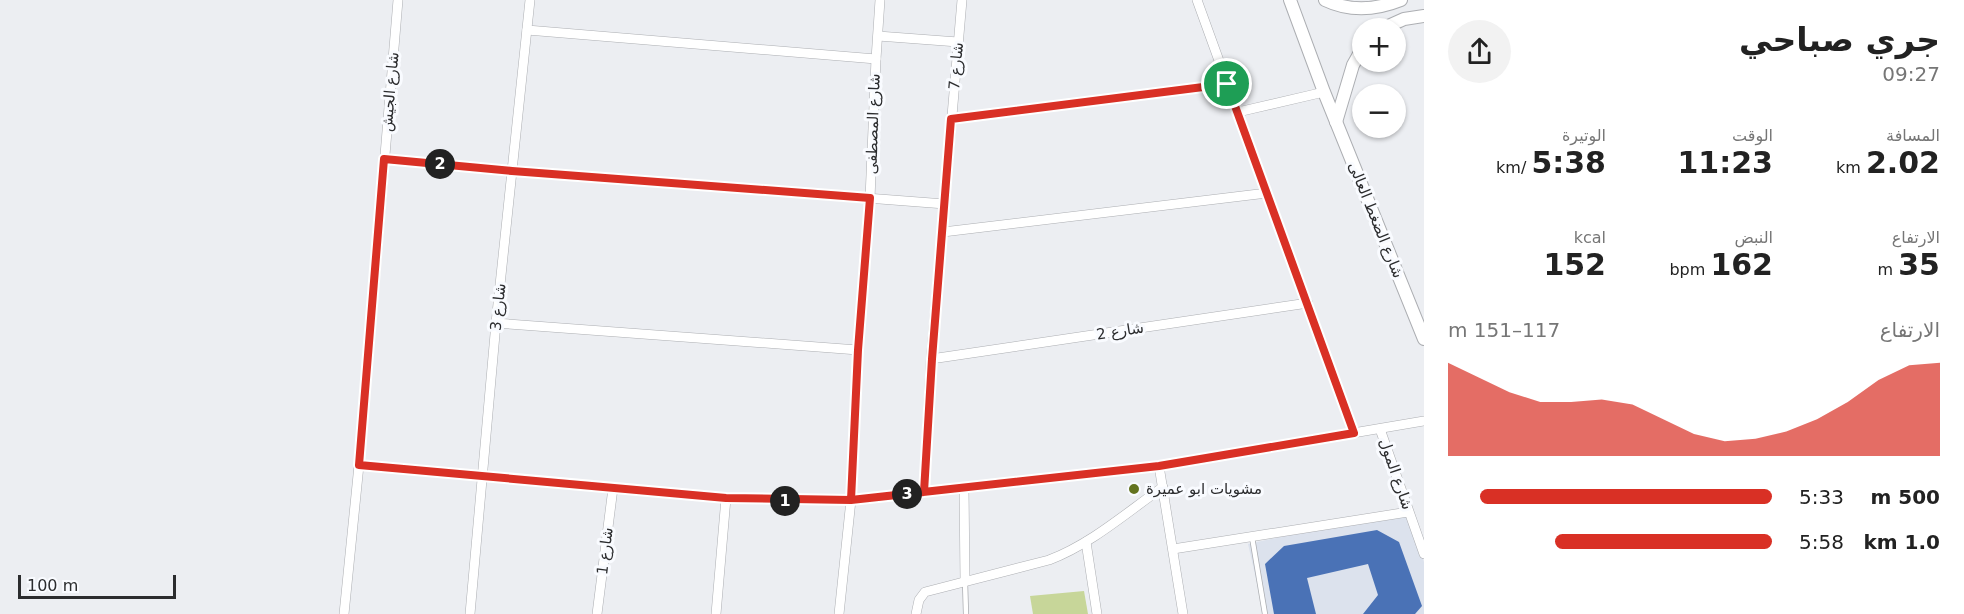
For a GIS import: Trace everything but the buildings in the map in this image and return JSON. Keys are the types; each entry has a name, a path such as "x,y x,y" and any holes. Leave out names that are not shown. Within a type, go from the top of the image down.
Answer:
{"street":[{"name":"شارع الجيش","path":"344,614 359,465 398,0"},
{"name":"شارع 3","path":"470,614 496,323 530,0"},
{"name":"شارع المصطفى","path":"851,500 880,0"},
{"name":"شارع 7","path":"924,492 932,359 962,0"},
{"path":"1197,0 1354,433"},
{"name":"شارع الضغط العالى","path":"1290,0 1324,92 1424,339"},
{"path":"1325,0 1341,6 1366,9 1401,0"},
{"path":"1406,19 1424,16"},
{"path":"527,30 876,59"},
{"path":"878,36 958,42"},
{"path":"1336,122 1352,68"},
{"path":"951,119 1227,84"},
{"path":"1238,112 1324,92"},
{"path":"384,159 945,204"},
{"path":"943,232 1267,193"},
{"name":"شارع 2","path":"932,359 1308,303"},
{"path":"496,323 858,350"},
{"path":"359,465 726,498 851,500 1159,466 1424,421"},
{"name":"شارع المول","path":"1380,429 1424,554"},
{"path":"1159,466 1183,614"},
{"path":"964,487 965,580"},
{"path":"916,614 919,600 925,592 1068,553 1086,543 1163,487"},
{"name":"شارع 1","path":"597,614 613,488"},
{"path":"716,614 726,498"},
{"path":"839,614 851,500"},
{"path":"1173,549 1408,512"},
{"path":"1086,543 1097,614"}],"lane":[{"path":"1252,537 1265,614"},
{"path":"965,580 966,614"}],"shaded area":[{"path":"1406,510 1424,562 1424,614 1264,614 1248,544"}],"green space":[{"path":"1084,591 1088,614 1033,614 1030,596"}],"place":[{"name":"مشويات ابو عميرة","path":"1134,489"}],"route":[{"path":"1227,84 951,119 932,359 924,492 851,500 788,501 726,498 359,465 384,159 870,198 858,350 851,500 1159,466 1354,433 1227,84"}]}
